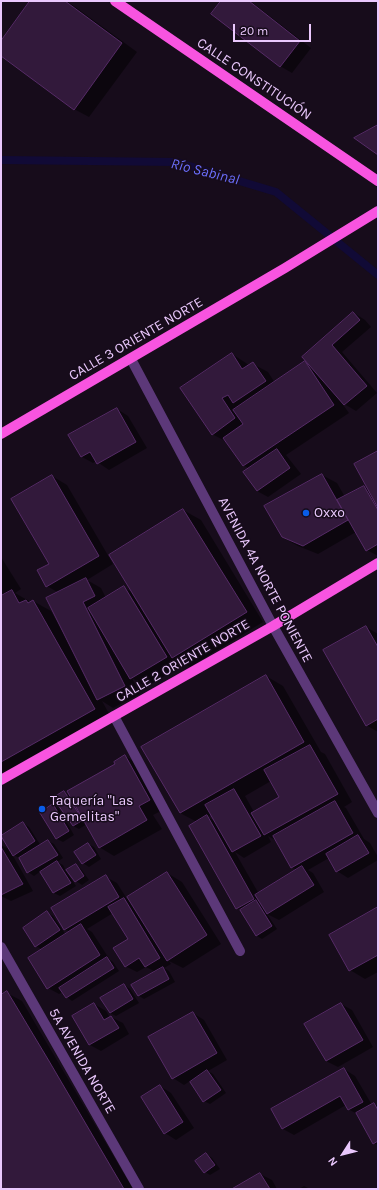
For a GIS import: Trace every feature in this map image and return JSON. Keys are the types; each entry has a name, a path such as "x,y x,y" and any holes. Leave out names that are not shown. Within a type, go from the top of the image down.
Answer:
{"main road":[{"name":"CALLE CONSTITUCIÓN","path":"115,1 378,181"},
{"name":"CALLE 3 ORIENTE NORTE","path":"1,434 285,268 378,211"},
{"name":"CALLE 2 ORIENTE NORTE","path":"1,780 273,626 378,563"}],"street":[{"name":"AVENIDA 4A NORTE PONIENTE","path":"131,359 273,626 378,813"},
{"path":"114,716 240,951"},
{"name":"5A AVENIDA NORTE","path":"1,947 139,1189"}],"building":[{"path":"30,1 65,1 122,43 74,110 1,56 1,41"},
{"path":"221,1 249,1 300,41 280,67 211,14"},
{"path":"378,125 378,155 354,138"},
{"path":"353,312 360,320 332,345 367,386 344,405 302,357"},
{"path":"232,353 242,369 253,362 266,381 233,403 228,395 222,398 235,418 212,435 180,388"},
{"path":"305,361 334,405 243,466 223,438 243,424 233,410"},
{"path":"117,408 136,442 97,464 90,452 81,457 68,435"},
{"path":"277,449 290,468 257,491 243,472"},
{"path":"378,451 378,508 354,464"},
{"name":"Oxxo","path":"322,474 348,520 303,546 282,537 264,506"},
{"path":"52,475 99,556 46,587 37,570 49,564 11,499"},
{"path":"364,486 378,510 378,544 366,551 337,500"},
{"path":"183,509 247,612 172,658 109,555"},
{"path":"86,578 95,596 83,602 125,686 97,700 46,598"},
{"path":"124,586 167,657 130,679 88,608"},
{"path":"12,590 19,603 26,600 28,603 33,600 95,709 1,762 1,596"},
{"path":"366,626 378,647 378,719 366,726 323,650"},
{"path":"266,675 304,742 180,813 141,747"},
{"path":"310,745 338,794 264,835 251,813 279,797 264,770"},
{"path":"125,755 150,800 139,806 147,820 99,848 67,791 115,764 114,762"},
{"path":"234,789 261,836 232,852 205,805"},
{"path":"64,791 83,820 73,826 53,798"},
{"path":"335,801 353,833 291,868 273,836"},
{"path":"53,804 69,831 56,839 40,813"},
{"path":"207,815 254,899 236,909 189,826"},
{"path":"23,822 35,841 13,856 1,836"},
{"path":"358,835 369,853 336,872 326,854"},
{"path":"48,840 58,855 27,873 19,858"},
{"path":"88,843 96,855 82,864 74,852"},
{"path":"1,847 23,884 1,895"},
{"path":"57,861 71,883 53,893 40,872"},
{"path":"76,864 84,876 75,882 66,870"},
{"path":"302,866 314,885 267,914 255,895"},
{"path":"167,872 207,935 167,961 127,897"},
{"path":"106,875 119,897 64,930 51,908"},
{"path":"124,898 160,958 145,967 139,958 125,967 113,948 128,939 108,907"},
{"path":"256,900 272,926 256,936 240,910"},
{"path":"378,907 378,955 349,971 329,935"},
{"path":"47,911 60,930 35,947 23,928"},
{"path":"81,924 100,955 47,989 28,958"},
{"path":"107,957 114,968 66,998 59,988"},
{"path":"163,967 169,979 138,996 131,985"},
{"path":"124,984 133,999 110,1013 100,998"},
{"path":"7,991 124,1189 1,1189 1,995"},
{"path":"94,1003 104,1020 111,1016 119,1028 89,1045 72,1016"},
{"path":"341,1003 363,1040 326,1061 304,1024"},
{"path":"193,1012 217,1053 172,1079 148,1037"},
{"path":"344,1068 363,1102 348,1110 340,1096 282,1129 271,1109"},
{"path":"207,1070 221,1090 203,1102 190,1082"},
{"path":"160,1085 183,1122 164,1134 141,1097"},
{"path":"374,1103 378,1110 378,1141 373,1144 356,1113"},
{"path":"206,1153 215,1165 204,1173 195,1161"},
{"path":"260,1173 270,1189 232,1189"}],"waterway":[{"name":"Río Sabinal","path":"1,160 176,162 276,192 378,275"}],"place":[{"name":"Oxxo","path":"306,513"},
{"name":"Taquería \"Las Gemelitas\"","path":"42,809"}]}
